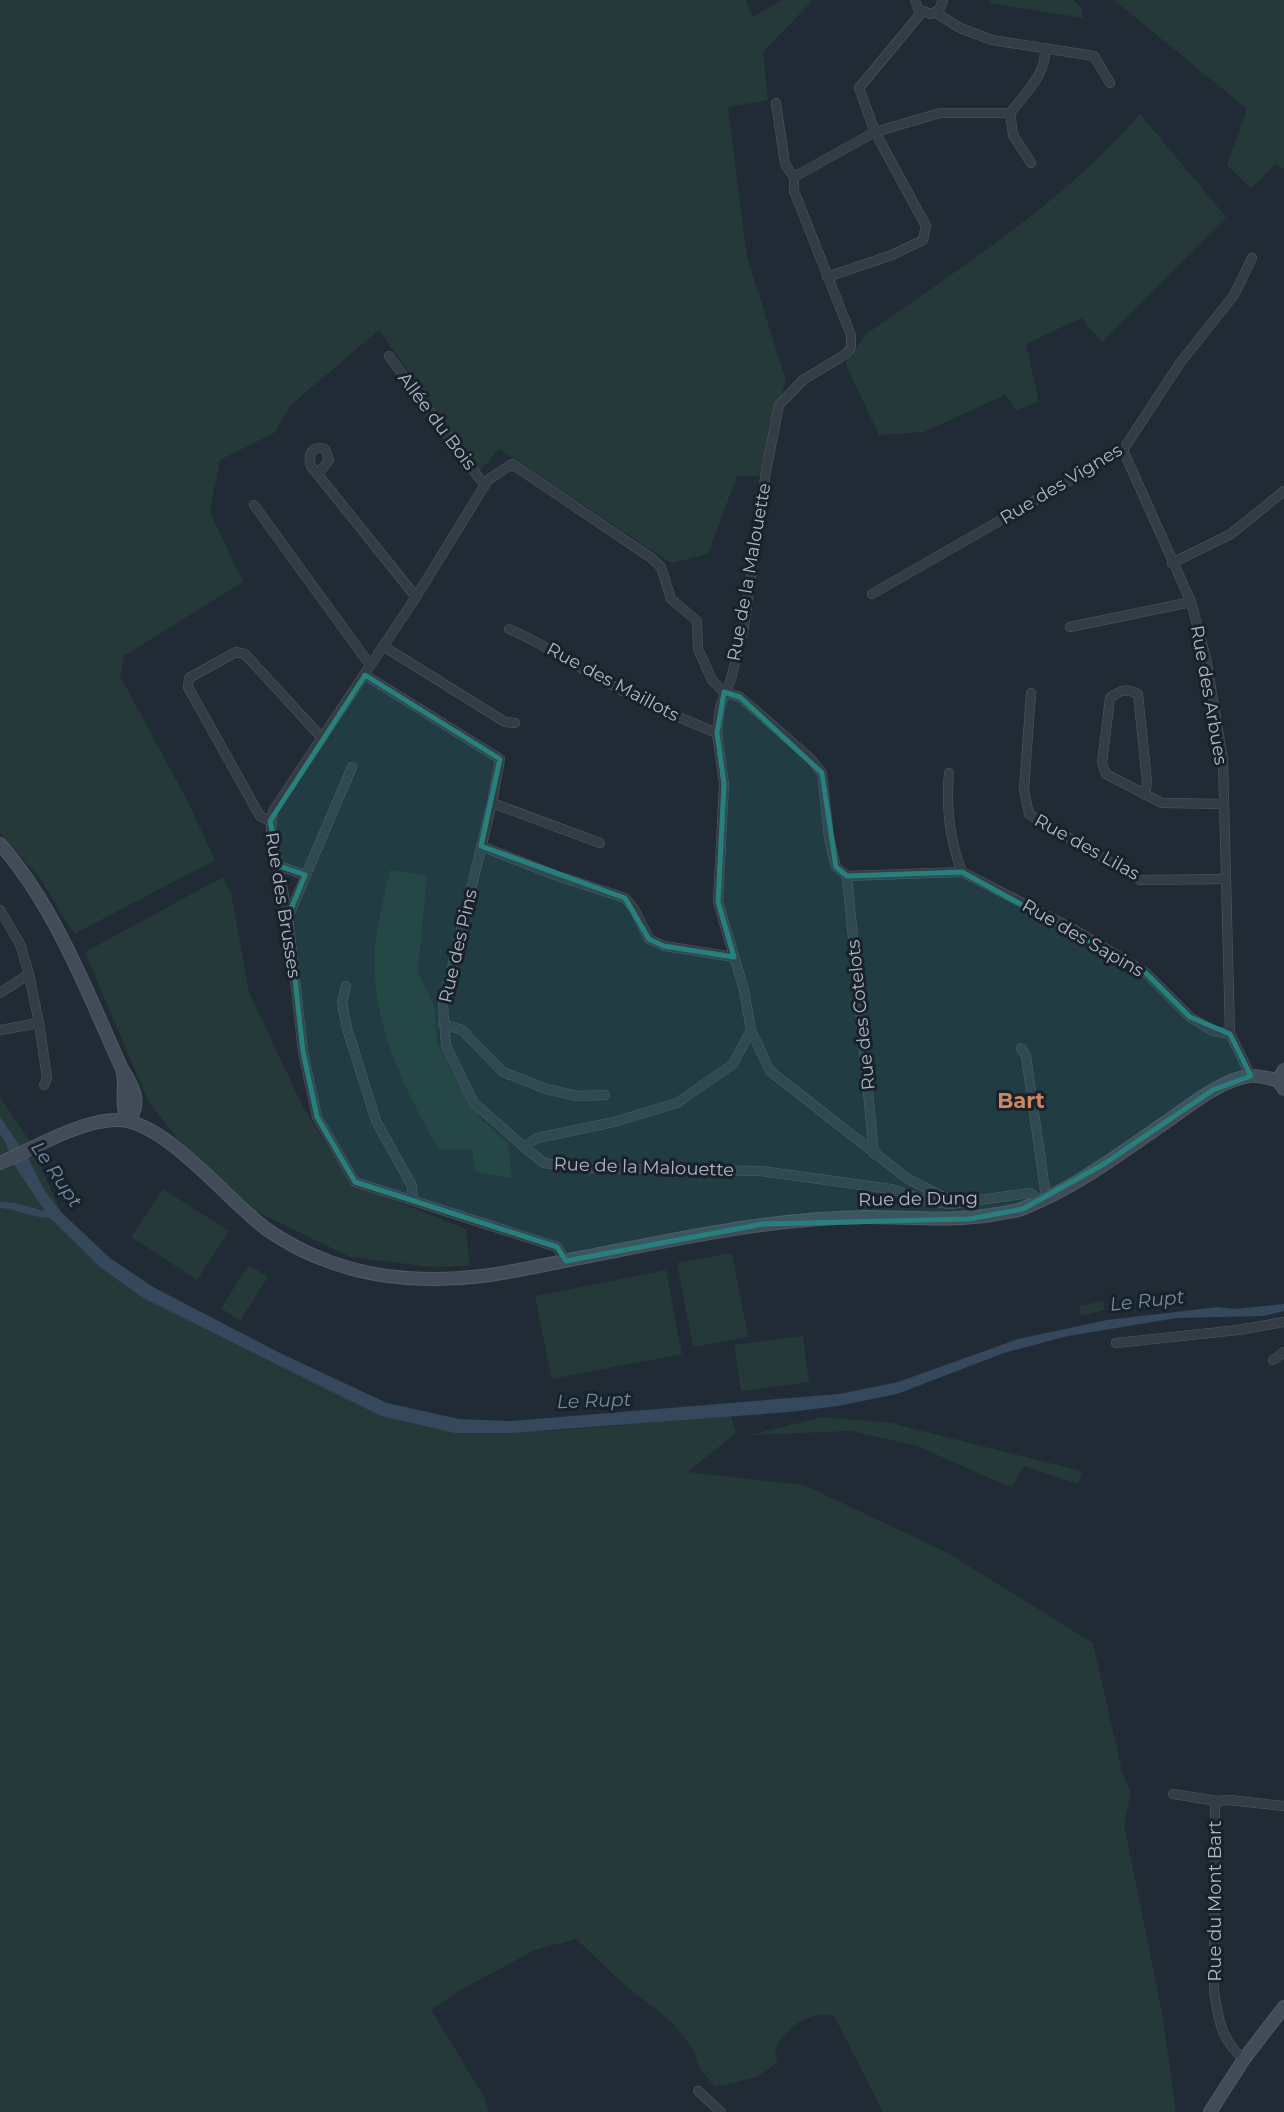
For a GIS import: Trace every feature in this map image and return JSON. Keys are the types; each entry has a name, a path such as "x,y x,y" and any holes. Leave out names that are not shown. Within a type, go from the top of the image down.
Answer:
{"main road":[{"path":"0,844 25,877 67,946 121,1067 125,1084 124,1112 128,1120 99,1121 79,1127 4,1161"},
{"name":"Rue de Dung","path":"128,1120 169,1142 263,1227 294,1246 327,1261 397,1278 466,1280 515,1273 763,1224 863,1217 969,1219 1023,1209 1104,1164 1213,1090 1251,1076 1282,1080"},
{"path":"1210,2112 1244,2059 1284,2007"}],"street":[{"path":"915,0 922,12 935,12 960,28 992,40 1094,56 1110,83"},
{"path":"935,12 942,6 943,0"},
{"path":"776,103 785,164 794,177 794,191 827,277 892,255 923,240 926,226 875,132 859,88 922,12"},
{"path":"1031,163 1013,135 1010,113 1037,76 1046,57 1044,48"},
{"path":"794,177 875,132 940,113 1010,113"},
{"name":"Rue des Vignes","path":"872,594 1123,450 1180,363 1234,295 1252,257"},
{"name":"Rue de la Malouette","path":"827,277 846,318 851,347 846,355 803,380 779,405 766,471 744,626 731,678 720,707 717,733 724,785 718,902 744,990 751,1030 733,1064 677,1103 614,1122 537,1138 524,1147 544,1163 583,1168 761,1171 891,1189 929,1201 950,1204 1030,1193 1043,1198"},
{"name":"Allée du Bois","path":"389,356 485,486"},
{"name":"Rue des Arbues","path":"1123,450 1191,602 1206,658 1221,749 1230,1034 1251,1076"},
{"name":"Rue des Brusses","path":"566,1261 557,1247 355,1182 317,1117 303,1052 288,916 271,821 273,811 416,597 488,480 512,464 660,567 671,599 697,621 698,649 712,680 724,692"},
{"path":"318,474 416,597"},
{"path":"1172,563 1231,534 1284,491"},
{"path":"254,505 370,665"},
{"path":"1070,627 1191,602"},
{"name":"Rue des Maillots","path":"509,629 527,636 602,680 676,717 717,733"},
{"path":"383,646 458,690 505,722 514,723"},
{"path":"271,821 260,816 188,687 189,678 236,652 245,654 322,738"},
{"name":"Rue des Pins","path":"365,675 500,759 492,803 443,1004 443,1024 446,1045 474,1103 524,1147"},
{"path":"1145,795 1147,782 1138,694 1129,689 1118,691 1110,698 1102,763 1106,774 1145,795 1163,803 1224,804"},
{"path":"724,692 740,697 811,759 821,773 829,838 836,867 847,876"},
{"name":"Rue des Lilas","path":"1031,693 1024,790 1029,814 1140,880 1226,879"},
{"path":"288,916 352,767"},
{"path":"949,773 946,799 957,859 962,872"},
{"path":"492,803 600,843"},
{"path":"481,846 555,875 625,898 634,909 649,939 664,946 734,957"},
{"path":"279,866 305,875"},
{"name":"Rue des Sapins","path":"847,876 962,872 1075,930 1145,972 1191,1017 1213,1031 1230,1034"},
{"name":"Rue des Cotelots","path":"847,876 874,1154"},
{"path":"0,910 20,944 29,974 47,1078 44,1086"},
{"path":"0,993 29,974"},
{"path":"346,986 342,1002 363,1081 376,1121 412,1186 413,1200"},
{"path":"0,1030 39,1023"},
{"path":"443,1024 462,1030 503,1072 566,1093 604,1095"},
{"path":"751,1030 770,1071 874,1154 908,1179 948,1199 950,1204"},
{"path":"1021,1048 1026,1056 1043,1198"},
{"path":"1116,1343 1238,1330 1284,1322"},
{"path":"1273,1360 1284,1352"},
{"path":"1173,1794 1217,1801"},
{"name":"Rue du Mont Bart","path":"1244,2059 1234,2052 1224,2037 1214,1991 1215,1807 1217,1801 1229,1800 1284,1806"},
{"path":"698,2091 721,2112"}],"highlighted area":[{"path":"365,675 500,759 481,846 625,898 649,939 664,946 734,957 718,902 724,784 717,733 724,692 740,697 822,773 836,867 847,876 962,872 1145,972 1190,1017 1230,1034 1251,1076 1213,1090 1104,1164 1023,1209 969,1219 763,1224 566,1261 557,1247 355,1182 317,1117 303,1052 288,916 305,875 279,866 270,821"}],"green space":[{"path":"0,0 746,0 752,17 782,0 813,0 763,52 768,100 728,107 747,257 786,380 759,476 737,476 708,554 671,563 499,449 479,472 379,330 292,404 274,433 220,460 210,512 243,582 124,656 120,676 187,800 215,860 74,934 40,878 0,833"},
{"path":"989,0 1073,0 1081,7 1083,18 989,3"},
{"path":"1114,0 1284,0 1284,169 1275,164 1251,189 1227,165 1247,109"},
{"path":"1140,114 1226,217 1102,342 1081,318 1026,344 1039,402 1016,410 1005,395 924,432 879,435 845,363 865,335 1044,205 1110,147"},
{"path":"390,870 427,876 418,971 435,1009 437,1042 461,1089 482,1120 508,1143 512,1178 475,1172 472,1149 439,1149 413,1102 391,1052 377,999 375,972 376,936"},
{"path":"223,877 231,893 249,992 302,1105 350,1183 466,1229 470,1266 431,1267 350,1257 255,1211 175,1136 148,1101 85,952"},
{"path":"0,1097 29,1140 65,1221 147,1294 371,1406 460,1431 549,1431 731,1416 736,1433 688,1472 804,1485 946,1552 1093,1643 1122,1771 1131,1793 1124,1825 1163,2018 1176,2112 883,2112 834,2016 824,2015 807,2018 794,2026 775,2047 777,2063 757,2077 715,2087 698,2066 694,2051 674,2024 620,1981 576,1939 535,1950 464,1988 431,2010 485,2098 489,2112 0,2112"},
{"path":"163,1189 229,1231 197,1280 131,1237"},
{"path":"732,1253 748,1337 693,1347 677,1263"},
{"path":"249,1265 268,1277 240,1321 221,1308"},
{"path":"666,1270 682,1354 552,1379 535,1296"},
{"path":"1103,1301 1105,1310 1081,1316 1079,1306"},
{"path":"803,1336 809,1382 741,1391 734,1345"},
{"path":"823,1417 891,1423 1082,1471 1078,1484 1024,1466 1012,1488 917,1446 850,1431 748,1435"}],"water":[{"path":"0,1117 28,1158 45,1191 61,1212 110,1258 153,1287 278,1352 387,1403 459,1419 511,1421 839,1394 898,1382 1018,1339 1107,1320 1218,1307 1234,1309 1284,1304 1284,1311 1264,1316 1177,1318 1068,1336 1004,1353 897,1394 838,1406 510,1433 455,1433 381,1416 143,1298 101,1268 50,1218 0,1208 0,1202 45,1211 14,1165 0,1134"}],"district":[{"name":"Bart","path":"1021,1101"}],"water label":[{"name":"Le Rupt","path":"57,1174"},
{"name":"Le Rupt","path":"1147,1300"},
{"name":"Le Rupt","path":"594,1400"}]}
